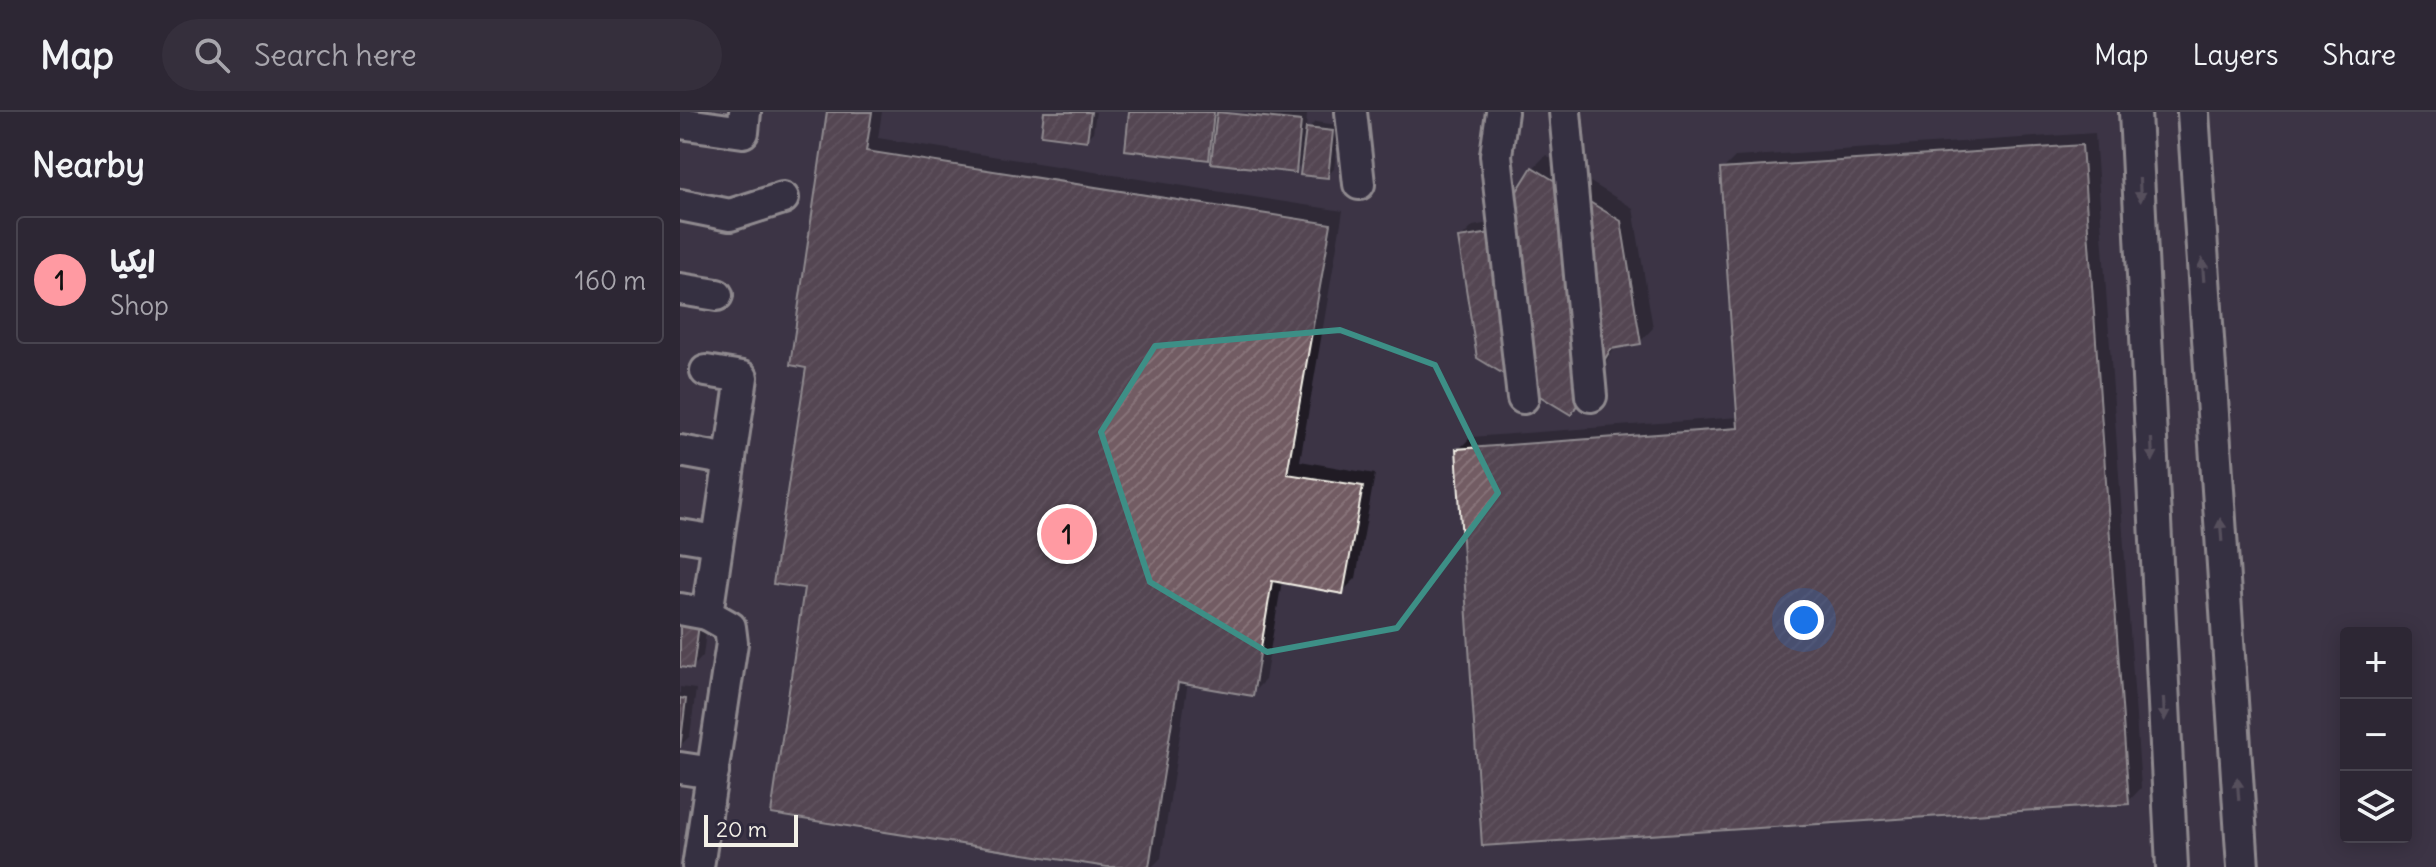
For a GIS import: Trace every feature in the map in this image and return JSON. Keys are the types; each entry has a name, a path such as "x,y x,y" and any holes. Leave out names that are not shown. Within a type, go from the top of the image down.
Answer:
{"street":[{"path":"680,123 743,132 745,112"},
{"path":"1351,112 1359,184"},
{"path":"1502,112 1496,155 1523,398"},
{"path":"1565,112 1591,396"},
{"path":"2135,112 2172,867"},
{"path":"2193,112 2243,867"},
{"path":"2195,156 2203,112"},
{"path":"680,205 730,215 783,198"},
{"path":"680,289 717,295"},
{"path":"692,860 713,773 732,643 730,627 693,611 717,541 742,377 706,371"},
{"path":"680,451 730,460"},
{"path":"680,535 717,541"},
{"path":"680,768 713,773"}],"highlighted area":[{"path":"1340,330 1435,365 1498,493 1397,628 1267,652 1150,582 1101,432 1155,346"}],"building":[{"path":"827,112 872,112 866,151 1331,224 1287,474 1363,486 1343,594 1272,581 1253,696 1178,683 1149,867 1107,867 771,814 804,588 773,584 806,368 790,365"},
{"path":"1044,112 1091,112 1087,141 1041,135"},
{"path":"1129,112 1214,112 1209,160 1125,150"},
{"path":"1217,112 1301,121 1296,173 1211,163"},
{"path":"1306,128 1333,131 1328,178 1300,175"},
{"path":"2082,145 2129,804 1482,846 1456,449 1738,428 1720,169"},
{"path":"1532,167 1621,221 1641,344 1611,349 1571,415 1477,358 1458,238 1491,233"},
{"path":"680,615 700,617 693,669 680,667"},
{"path":"680,698 686,699 680,748"}],"place":[{"name":"ايكيا","path":"1067,534"}]}
